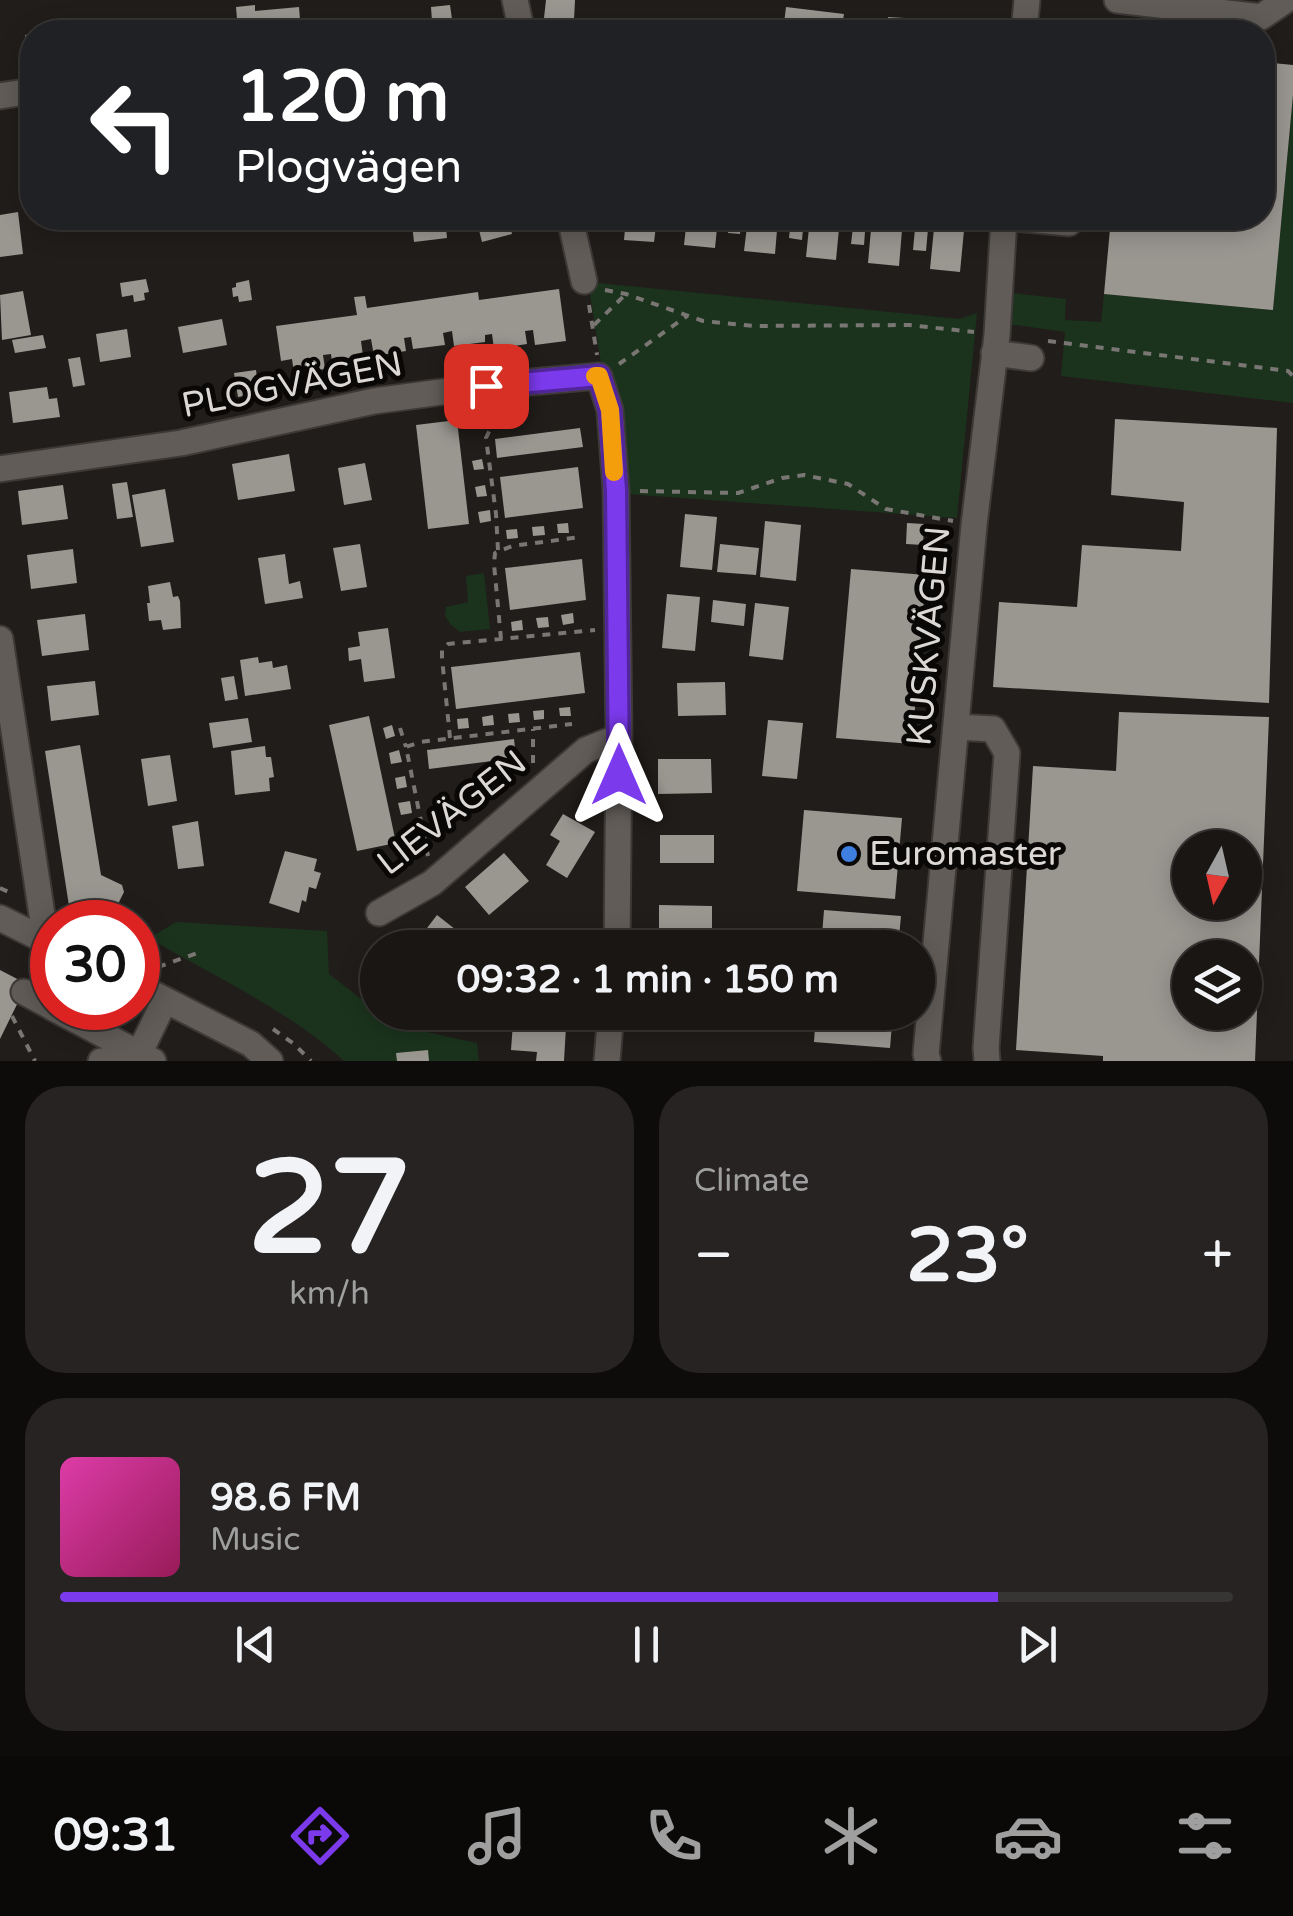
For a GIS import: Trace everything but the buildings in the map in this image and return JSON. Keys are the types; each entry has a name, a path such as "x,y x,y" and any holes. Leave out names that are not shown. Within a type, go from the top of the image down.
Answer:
{"street":[{"path":"1117,0 1261,17 1286,0"},
{"path":"573,230 591,292"},
{"name":"KUSKVÄGEN","path":"928,1061 974,525 996,344 1003,230"},
{"path":"996,344 1033,349"},
{"path":"599,376 610,410 616,490 617,930"},
{"name":"PLOGVÄGEN","path":"0,469 182,443 374,401 599,376"},
{"path":"0,640 42,900"},
{"path":"957,727 993,729 1006,754 987,1061"},
{"name":"LIEVÄGEN","path":"378,913 432,883 586,750 619,737"},
{"path":"0,918 30,933"},
{"path":"24,992 30,995"},
{"path":"160,997 252,1044 270,1061"},
{"path":"146,1057 165,1000"},
{"path":"95,1030 146,1057"},
{"path":"606,1061 609,1030"},
{"path":"102,1061 146,1057"}],"path":[{"path":"687,316 599,376 591,292 626,294 687,316 703,322 754,326 909,325 996,344"},
{"path":"594,324 626,294"},
{"path":"1033,349 1288,370 1293,376"},
{"path":"496,417 486,438 496,514 498,550 494,564 500,639"},
{"path":"616,490 738,493 804,475 848,484 886,509 974,525"},
{"path":"498,550 581,537"},
{"path":"450,738 442,649 448,644 618,628"},
{"path":"406,747 420,742 572,724"},
{"path":"400,728 432,883"},
{"path":"532,764 533,729"},
{"path":"160,966 202,951"},
{"path":"12,1016 35,1061"}],"green space":[{"path":"1293,95 1293,403 1061,376 1065,332 1008,324 1011,293 1066,299 1065,320 1101,322 1104,294 1273,310"},
{"path":"588,282 959,319 977,313 957,518 627,494 618,396 601,363"},
{"path":"484,573 490,629 460,632 445,616 446,607 468,602 466,576"},
{"path":"176,922 327,931 329,974 360,998 360,1030 418,1030 477,1043 479,1061 344,1061 276,1010 160,944 160,931"}],"slow traffic":[{"path":"595,376 599,376 610,410 614,472"}],"place":[{"name":"Euromaster","path":"849,854"}],"route":[{"path":"486,386 599,376 610,410 616,490 619,775"}]}
